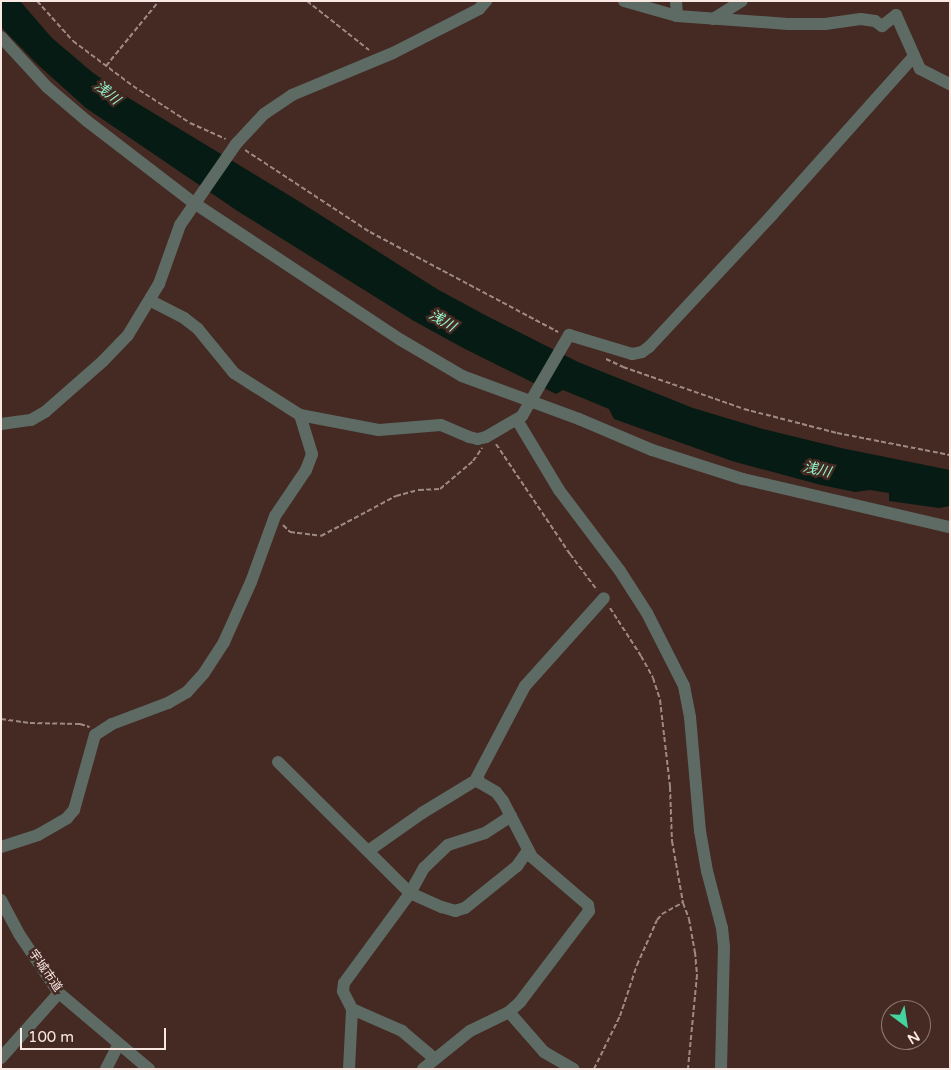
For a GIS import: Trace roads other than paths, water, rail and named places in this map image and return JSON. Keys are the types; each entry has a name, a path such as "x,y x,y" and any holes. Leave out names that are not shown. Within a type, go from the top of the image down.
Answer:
{"street":[{"path":"1,424 31,420 45,412 128,335 151,301 159,284 171,246 196,200 233,147 264,114 292,95 379,58 446,26 479,9 486,1"},
{"path":"624,1 677,16 712,19 825,24 861,19 876,21 882,26 896,15 920,69 950,84"},
{"path":"676,1 677,16"},
{"path":"712,19 742,1"},
{"path":"1,37 47,86 86,121 196,200 401,340 462,376 531,398 652,450 743,479 950,527"},
{"path":"151,301 184,318 198,329 234,373 300,415 379,430 441,426 468,437 478,439 488,436 517,420 564,340 572,334 632,354 642,352 649,347 772,215 914,56"},
{"path":"1,847 38,834 67,818 74,810 95,735 112,724 168,704 186,692 204,673 224,642 251,582 275,516 306,470 312,454 300,415"},
{"path":"517,420 559,490 620,571 647,613 684,686 690,717 700,831 706,871 722,928 724,946 721,1069"},
{"path":"478,779 479,771 525,686 604,598"},
{"path":"278,762 410,893 456,911 465,908 517,866 528,850"},
{"path":"423,1069 470,1031 509,1012 541,977 586,918 590,908 532,857 496,792 478,779"},
{"path":"368,851 422,813 478,779"},
{"path":"349,1069 352,1009 342,991 344,983 410,893 424,868 448,845 486,833 511,816"},
{"name":"宇城市道","path":"1,900 19,934 59,992 149,1069"},
{"path":"1,1058 59,992"},
{"path":"352,1009 402,1031 435,1059"},
{"path":"509,1012 544,1052 574,1069"},
{"path":"106,1069 119,1044"}],"water":[{"name":"浅川","path":"1,1 20,1 52,38 92,72 127,97 300,202 437,289 485,315 578,362 693,408 763,429 841,448 950,470 950,506 939,508 889,501 889,493 870,490 855,492 821,485 732,461 614,419 609,409 563,390 556,394 465,349 414,321 239,212 86,108 37,64 1,27"}]}
